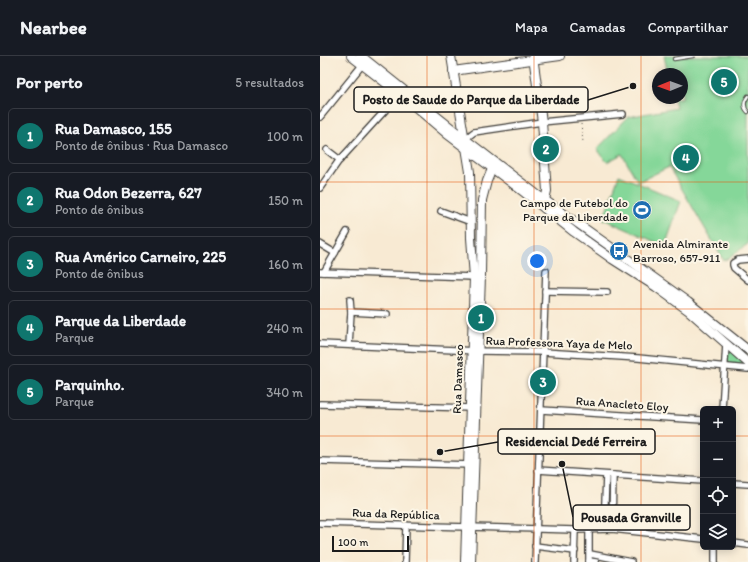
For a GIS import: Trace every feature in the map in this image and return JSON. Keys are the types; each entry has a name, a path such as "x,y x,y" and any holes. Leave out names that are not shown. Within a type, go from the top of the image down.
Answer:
{"main road":[{"path":"351,56 362,60 545,200 688,302 748,350"},
{"name":"Rua Damasco","path":"451,56 470,172 475,351"},
{"path":"453,71 533,58 560,56"},
{"path":"533,58 542,122 547,191 545,200"},
{"path":"362,60 467,150 612,259 656,287 689,311 748,363"},
{"name":"Rua Damasco","path":"465,562 469,527 475,351 481,276 482,200 492,168"},
{"path":"536,202 545,200"},
{"name":"Rua Damasco","path":"469,527 471,562"}],"street":[{"path":"320,117 362,60"},
{"path":"320,188 340,160 400,94"},
{"path":"465,139 474,132 542,122 624,114"},
{"path":"327,150 340,160"},
{"path":"441,211 471,222"},
{"path":"322,272 347,232"},
{"path":"320,244 335,252"},
{"path":"748,259 734,262 733,265 734,268 748,280"},
{"path":"535,562 546,271"},
{"path":"322,272 474,277"},
{"path":"545,291 607,292"},
{"path":"349,345 351,312 350,300"},
{"path":"351,312 387,314"},
{"name":"Rua Professora Yaya de Melo","path":"320,344 475,351 543,352 638,358 748,369"},
{"path":"722,406 726,344"},
{"path":"320,404 473,408"},
{"name":"Rua Anacleto Eloy","path":"541,410 700,420"},
{"path":"320,461 471,465"},
{"path":"538,470 700,481"},
{"path":"604,529 606,475"},
{"path":"612,529 613,475"},
{"path":"736,483 748,484"},
{"name":"Rua da República","path":"320,523 575,530 612,529 700,539"},
{"path":"405,562 406,525"},
{"path":"574,562 575,530"},
{"path":"589,530 590,559"},
{"path":"736,543 748,545"},
{"path":"536,546 575,551"},
{"path":"715,562 716,550"},
{"path":"590,559 596,562"},
{"path":"590,559 631,562"}],"lane":[{"path":"674,59 693,56"},
{"path":"748,96 744,103 744,106 748,112"}],"path":[{"path":"568,90 570,119"},
{"path":"580,118 583,142"}],"green space":[{"path":"664,56 748,56 748,244 724,261 669,167 638,182 622,154 607,162 597,149 628,117 676,108 675,104 688,104 688,68 667,68"},
{"name":"Campo de Futebol do Parque da Liberdade","path":"619,175 681,201 665,246 603,219"},
{"path":"728,347 748,366 727,364"}],"place":[{"name":"Parquinho.","path":"724,82"},
{"name":"Posto de Saude do Parque da Liberdade","path":"633,86"},
{"name":"Rua Odon Bezerra, 627","path":"546,149"},
{"name":"Parque da Liberdade","path":"686,158"},
{"name":"Campo de Futebol do Parque da Liberdade","path":"642,210"},
{"name":"Avenida Almirante Barroso, 657-911","path":"619,251"},
{"name":"Rua Damasco, 155","path":"481,318"},
{"name":"Rua Américo Carneiro, 225","path":"543,382"},
{"name":"Residencial Dedé Ferreira","path":"440,452"},
{"name":"Pousada Granville","path":"562,464"}]}
